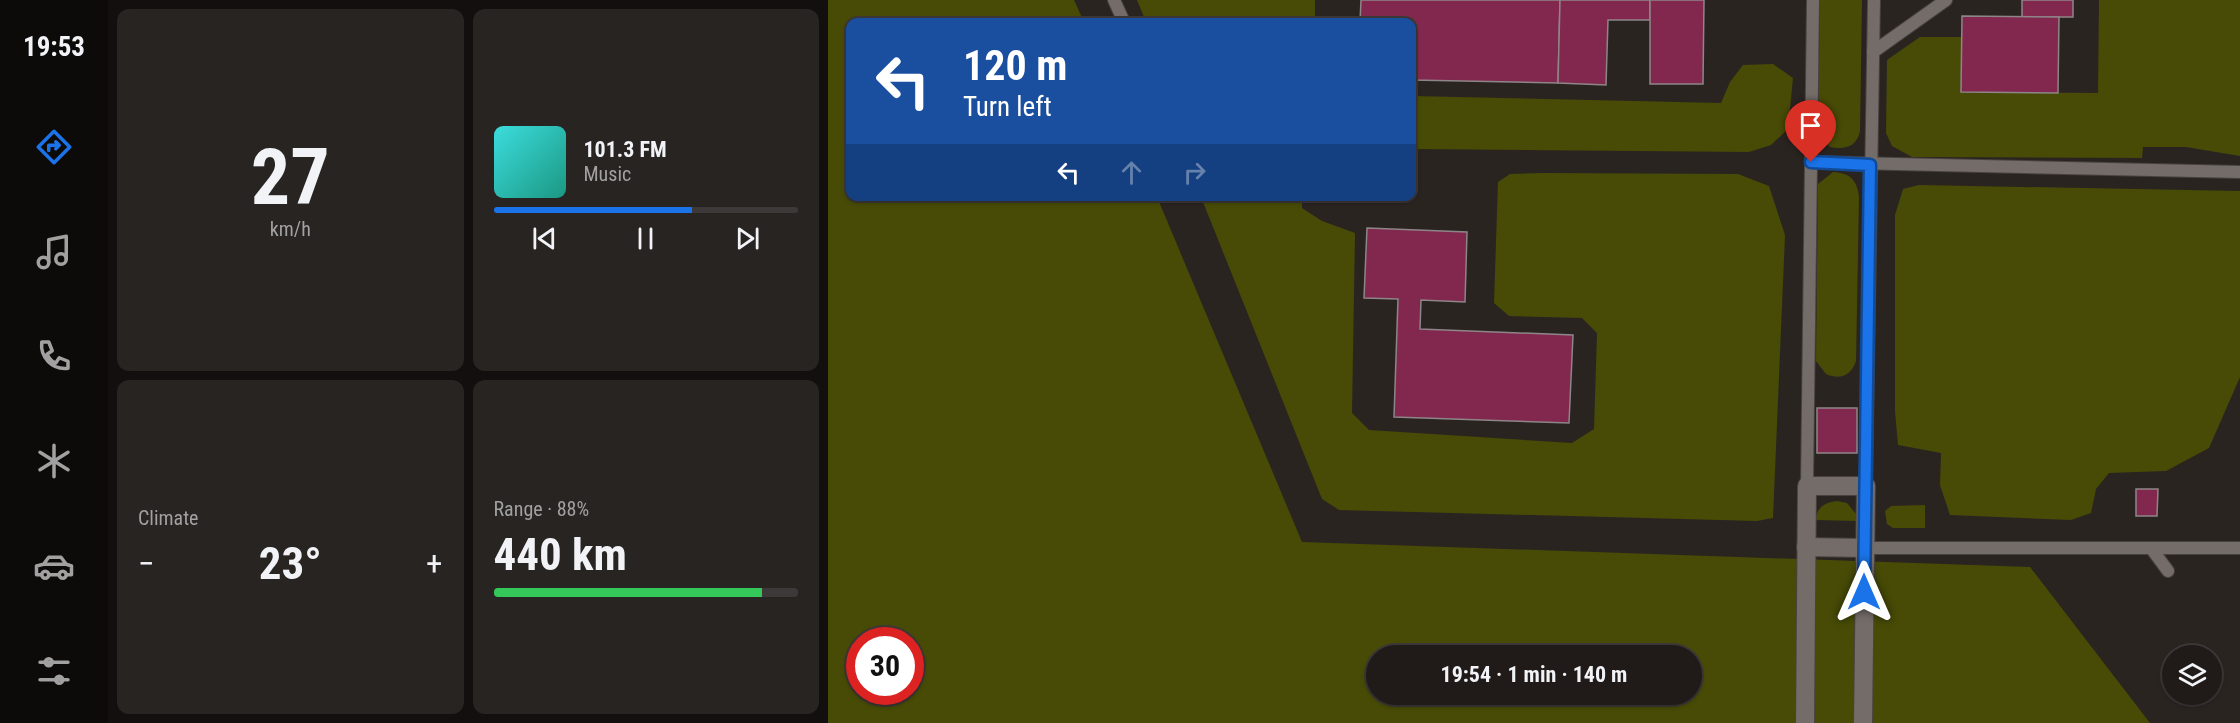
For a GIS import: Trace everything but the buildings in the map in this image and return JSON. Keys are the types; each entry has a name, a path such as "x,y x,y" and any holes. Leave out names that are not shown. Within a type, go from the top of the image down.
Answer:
{"street":[{"path":"1805,723 1808,486 1866,486 1863,723"},
{"path":"1806,547 1864,548"}],"lane":[{"path":"1114,0 1122,18"},
{"path":"1808,486 1813,0"},
{"path":"1866,486 1874,0"},
{"path":"1873,52 1946,0"},
{"path":"1811,162 2240,172"},
{"path":"1864,548 2240,548"},
{"path":"2151,548 2168,571"}],"shaded area":[{"path":"828,0 1074,0 1082,18 846,18 846,201 1159,201 1302,542 2030,567 2150,723 828,723"},
{"path":"1137,0 1315,0 1315,18 1144,18"},
{"path":"1820,0 1862,0 1860,131 1853,144 1840,148 1830,147 1818,131"},
{"path":"2099,0 2240,0 2240,156 2186,147 2143,147 2142,158 1912,157 1892,146 1886,133 1887,60 1920,37 1962,37 1961,92 2098,93"},
{"path":"1773,64 1793,78 1788,129 1771,145 1749,152 1416,149 1416,96 1721,103 1730,82 1743,65"},
{"path":"1833,172 1844,174 1852,179 1859,197 1856,361 1848,373 1836,377 1826,374 1816,361 1818,184"},
{"path":"1510,174 1738,174 1769,186 1785,235 1773,518 1757,521 1339,510 1322,499 1203,201 1302,201 1302,208 1322,221 1355,233 1352,413 1369,430 1572,443 1594,429 1597,333 1582,318 1509,316 1494,303 1498,182"},
{"path":"1919,185 2240,191 2240,377 2209,448 2166,471 2109,473 2096,489 2091,513 2071,520 1950,515 1940,485 1941,453 1898,445 1895,411 1895,215 1903,189"},
{"path":"1837,501 1847,503 1856,514 1858,521 1815,520 1822,506"},
{"path":"1925,505 1925,528 1893,528 1887,524 1885,511 1891,506"}],"route":[{"path":"1811,162 1870,165 1864,592"}]}
